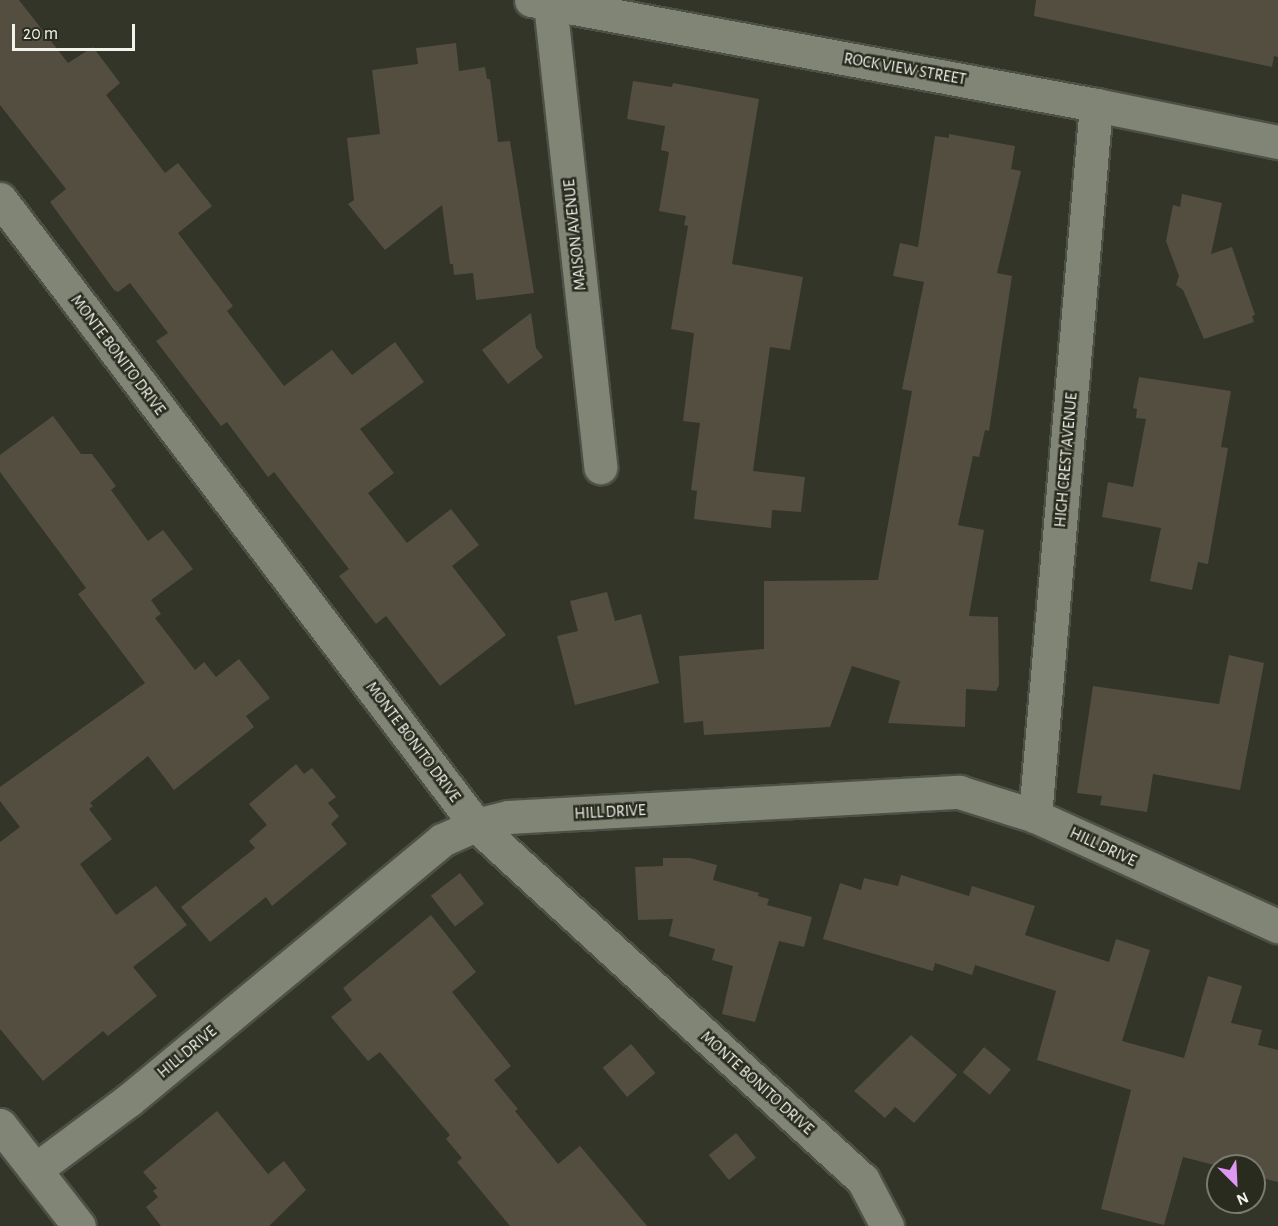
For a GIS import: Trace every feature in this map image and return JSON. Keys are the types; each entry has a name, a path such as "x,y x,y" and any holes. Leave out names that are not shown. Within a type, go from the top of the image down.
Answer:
{"street":[{"name":"ROCK VIEW STREET","path":"541,2 1096,105 1278,142"},
{"name":"MAISON AVENUE","path":"541,2 600,467"},
{"name":"HIGH CREST AVENUE","path":"1035,816 1096,105"},
{"name":"MONTE BONITO DRIVE","path":"0,199 476,825 863,1180 887,1226"},
{"name":"HILL DRIVE","path":"34,1170 129,1100 442,840 476,825 508,818 959,792 1035,816 1272,915"},
{"path":"0,1125 80,1226"}],"building":[{"path":"0,0 19,0 68,63 93,47 120,83 106,95 165,173 178,163 212,206 178,233 233,306 227,311 284,386 332,350 352,375 395,342 424,382 360,429 394,473 368,493 407,543 451,509 479,545 452,566 506,635 440,686 386,616 376,624 339,576 349,569 274,472 268,477 227,422 221,426 156,341 168,333 130,283 118,292 114,290 50,202 66,189 0,105"},
{"path":"1036,0 1278,0 1278,57 1274,56 1272,67 1034,16"},
{"path":"456,43 459,71 485,67 487,79 490,79 498,142 510,141 534,293 476,300 473,273 454,275 453,264 450,264 442,205 385,250 348,204 354,200 347,138 380,134 372,70 418,64 416,48"},
{"path":"633,81 672,87 673,83 759,99 732,264 803,277 790,350 770,347 753,471 805,477 801,512 772,510 771,528 694,519 697,491 691,490 700,423 683,421 694,333 671,329 688,226 684,225 686,216 659,211 669,152 661,150 665,126 627,119"},
{"path":"949,134 1015,146 1011,169 1021,171 997,273 1012,276 989,431 985,430 979,457 973,456 958,525 984,530 969,616 998,617 999,685 996,691 966,689 965,727 888,723 900,681 852,666 830,727 704,735 703,721 684,723 679,656 764,649 764,581 878,580 912,391 902,389 924,282 893,276 900,243 918,247 935,136 949,138"},
{"path":"1182,194 1222,203 1211,254 1232,247 1255,315 1252,316 1254,322 1204,339 1183,290 1176,285 1179,276 1166,241 1173,205 1180,207"},
{"path":"531,313 536,348 543,357 508,384 482,350"},
{"path":"1139,377 1231,391 1221,447 1228,448 1208,564 1198,562 1192,590 1150,581 1161,528 1102,517 1108,482 1133,487 1146,419 1136,418 1137,409 1133,408"},
{"path":"53,416 81,454 92,454 116,486 111,490 148,541 163,530 193,569 151,600 161,614 155,618 195,670 204,662 216,677 239,659 270,698 246,716 254,727 174,790 148,756 90,803 93,806 89,809 112,839 80,864 116,915 156,886 187,925 133,967 157,996 108,1036 103,1031 43,1081 0,1029 0,842 20,827 0,801 0,787 145,683 78,594 86,588 0,472 0,455"},
{"path":"607,592 615,621 641,614 659,683 575,705 557,636 578,631 570,601"},
{"path":"1229,655 1264,663 1240,790 1153,774 1147,812 1100,805 1102,796 1077,793 1093,686 1219,704"},
{"path":"296,764 304,774 312,768 336,797 328,803 339,816 331,824 347,844 272,906 266,897 210,942 181,907 255,848 249,841 267,825 249,804"},
{"path":"663,858 690,858 717,865 713,880 759,893 758,896 769,899 767,905 812,917 804,947 779,941 755,1022 722,1014 733,966 712,960 715,949 669,936 673,919 638,920 635,867 663,866"},
{"path":"460,873 484,904 455,927 431,896"},
{"path":"901,875 969,896 972,886 1035,906 1025,935 1109,962 1116,939 1150,950 1122,1041 1184,1058 1208,976 1242,986 1231,1023 1262,1030 1258,1045 1278,1050 1278,1182 1266,1179 1266,1154 1206,1154 1206,1163 1183,1157 1164,1225 1101,1209 1131,1090 1037,1060 1056,991 975,965 972,975 935,963 933,971 823,939 840,883 861,890 864,878 898,886"},
{"path":"431,915 476,972 452,992 511,1066 494,1080 518,1109 515,1111 558,1164 580,1146 647,1226 510,1226 457,1162 462,1158 446,1139 450,1135 380,1052 368,1061 331,1017 352,1000 343,988"},
{"path":"911,1035 957,1075 914,1123 895,1107 885,1118 854,1091"},
{"path":"631,1044 655,1073 627,1097 603,1068"},
{"path":"984,1047 1011,1069 990,1095 963,1072"},
{"path":"217,1111 268,1174 284,1161 306,1190 269,1226 161,1226 146,1207 158,1197 153,1191 157,1188 143,1172"},
{"path":"736,1133 756,1158 729,1180 709,1155"}]}
